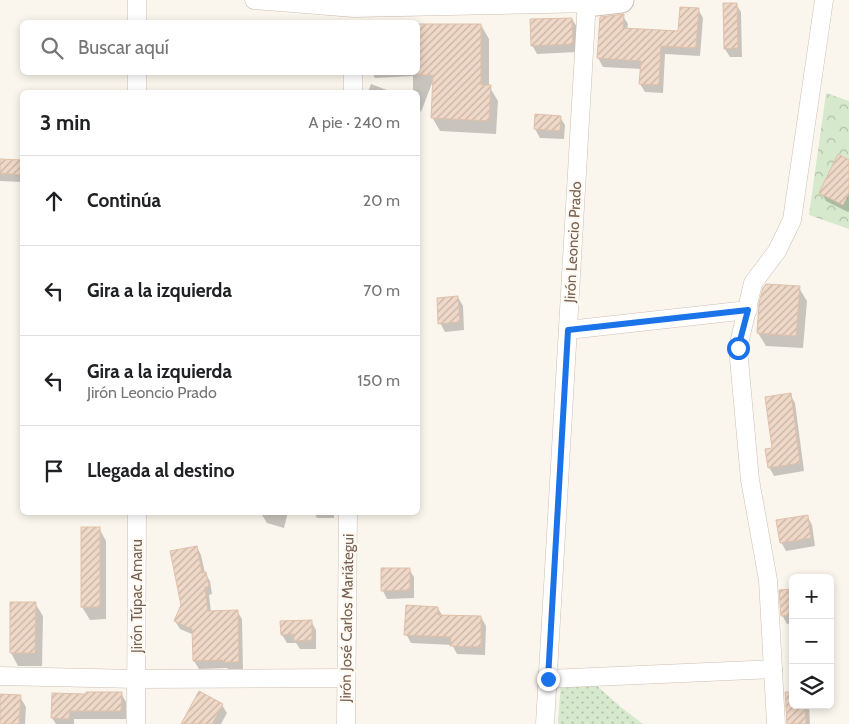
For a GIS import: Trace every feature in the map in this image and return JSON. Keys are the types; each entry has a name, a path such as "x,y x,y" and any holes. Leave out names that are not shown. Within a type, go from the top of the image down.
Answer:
{"street":[{"path":"137,0 137,20"},
{"path":"254,0 354,10 604,1"},
{"path":"776,724 768,580 750,480 738,348 753,283 777,251 792,220 824,0"},
{"name":"Jirón Leoncio Prado","path":"545,724 568,330 604,1"},
{"path":"137,75 137,90"},
{"path":"353,75 353,90"},
{"path":"568,330 748,310"},
{"name":"Jirón Túpac Amaru","path":"136,724 137,515"},
{"name":"Jirón José Carlos Mariátegui","path":"346,724 348,515"},
{"path":"548,679 773,669"},
{"path":"0,676 137,679 346,678"}],"green space":[{"path":"826,93 849,101 849,229 809,215"},
{"path":"561,683 596,685 643,724 558,724"}],"building":[{"path":"723,3 737,3 738,48 724,49"},
{"path":"680,7 699,8 696,48 661,46 659,85 639,84 641,61 597,58 600,17 624,14 623,28 678,31"},
{"path":"572,18 573,44 531,46 530,19"},
{"path":"420,24 481,24 481,85 491,85 489,121 431,118 433,75 420,75"},
{"path":"535,114 561,116 560,131 534,129"},
{"path":"838,154 849,160 849,193 843,205 819,193"},
{"path":"0,159 20,160 20,175 0,173"},
{"path":"766,284 800,286 796,336 757,333 759,303"},
{"path":"458,296 460,322 438,324 437,298"},
{"path":"791,393 800,463 768,468 765,449 772,448 765,397"},
{"path":"808,515 811,538 780,543 776,520"},
{"path":"81,527 100,527 100,607 81,607"},
{"path":"197,546 202,573 206,572 209,587 205,587 208,611 238,610 239,662 223,662 223,660 193,661 192,629 174,621 181,605 170,551"},
{"path":"381,568 410,568 410,590 381,591"},
{"path":"789,589 789,615 781,616 779,590"},
{"path":"10,602 36,602 35,653 10,653"},
{"path":"406,605 438,607 438,615 481,616 481,647 450,646 451,637 404,635"},
{"path":"312,620 312,640 294,641 294,634 281,635 280,621"},
{"path":"199,691 223,704 212,724 181,724"},
{"path":"86,692 122,692 121,711 70,711 69,719 51,718 52,693 86,694"},
{"path":"785,692 789,692 789,709 805,709 806,724 787,724"},
{"path":"0,694 21,695 19,724 0,724"}],"route":[{"path":"548,679 568,330 748,310 738,348"}]}
